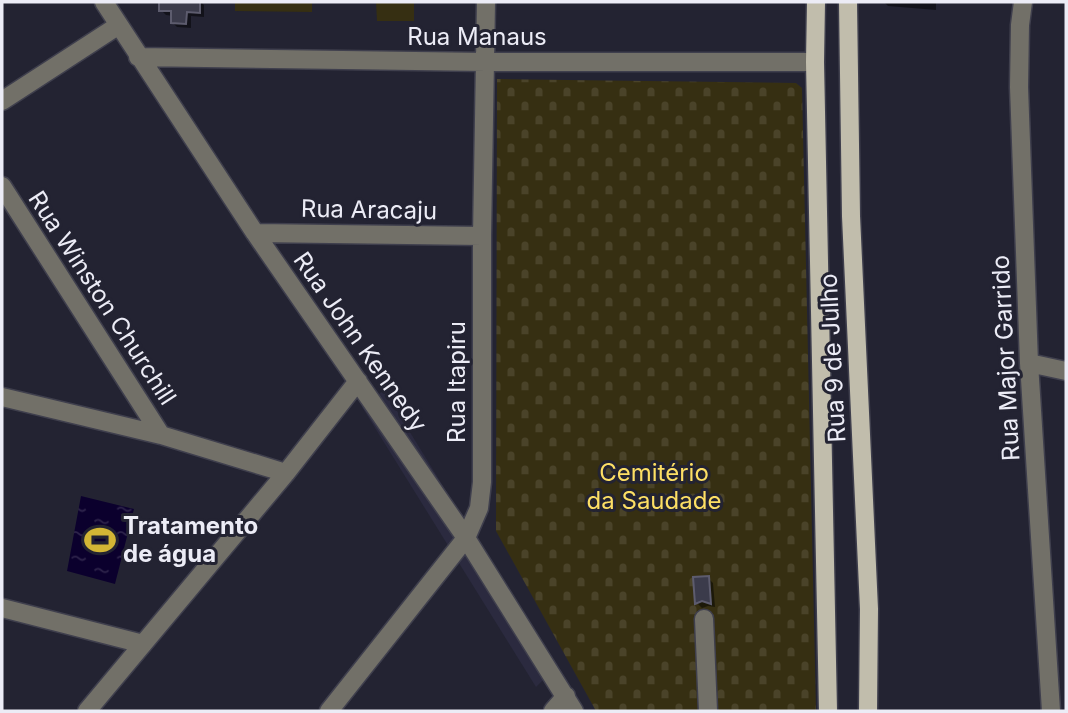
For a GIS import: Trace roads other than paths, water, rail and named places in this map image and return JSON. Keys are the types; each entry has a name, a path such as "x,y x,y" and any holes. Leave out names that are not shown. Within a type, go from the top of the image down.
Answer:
{"main road":[{"name":"Rua 9 de Julho","path":"816,2 828,711"},
{"name":"Rua 9 de Julho","path":"848,2 852,216 869,609 868,711"}],"street":[{"name":"Rua John Kennedy","path":"104,2 255,233 466,538 570,703"},
{"name":"Rua Itapiru","path":"329,711 466,538 479,508 482,482 486,2"},
{"name":"Rua Major Garrido","path":"1023,2 1019,87 1029,363 1051,711"},
{"path":"2,101 119,25"},
{"name":"Rua Manaus","path":"138,57 486,62 815,62"},
{"name":"Rua Winston Churchill","path":"2,186 161,435"},
{"name":"Rua Aracaju","path":"255,233 482,236"},
{"path":"1029,363 1066,372"},
{"path":"87,711 358,381"},
{"path":"2,397 161,435 285,473"},
{"path":"2,608 143,644"},
{"path":"704,619 708,711"},
{"path":"553,711 570,703"}],"water":[{"name":"Tratamento de água","path":"81,496 134,509 115,584 67,571"}],"place":[{"name":"Tratamento de água","path":"100,540"}],"park label":[{"name":"Cemitério da Saudade","path":"654,487"}]}
